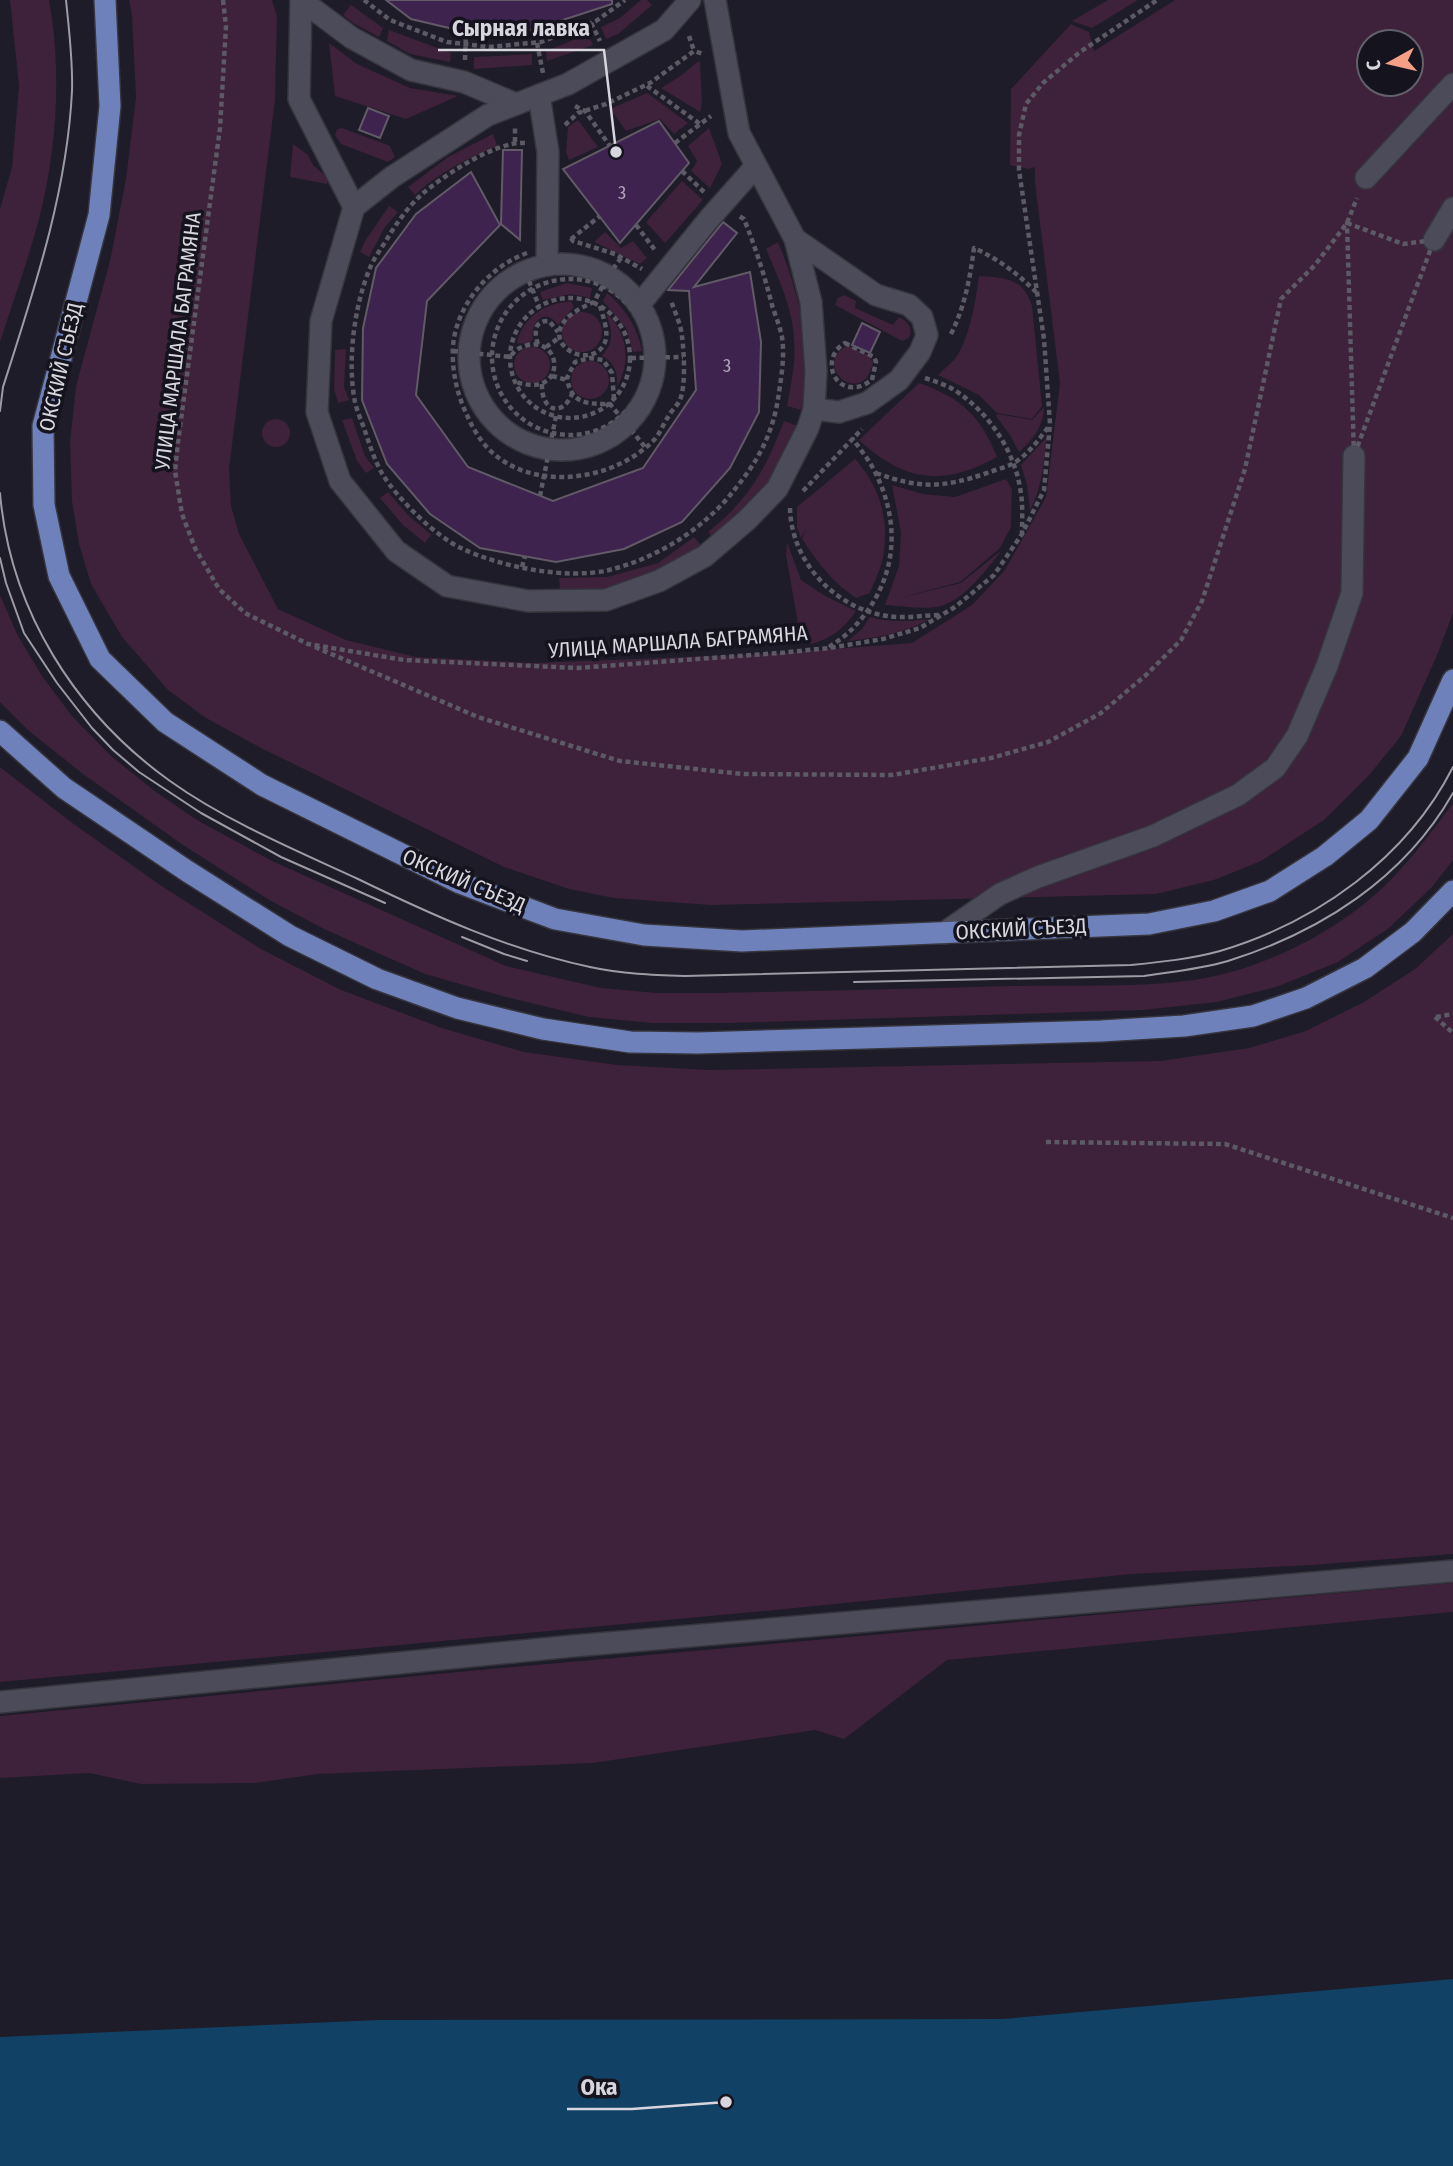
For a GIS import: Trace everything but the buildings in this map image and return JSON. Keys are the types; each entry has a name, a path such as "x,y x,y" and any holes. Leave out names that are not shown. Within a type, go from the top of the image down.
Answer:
{"main road":[{"name":"ОКСКИЙ СЪЕЗД","path":"105,0 110,106 99,215 43,426 44,505 59,576 100,659 165,722 262,785 460,883 555,919 644,935 742,941 1149,924 1214,911 1270,891 1325,856 1369,820 1419,758 1453,680"},
{"path":"0,732 64,788 187,871 290,936 377,979 457,1008 543,1029 630,1042 698,1043 1101,1031 1184,1026 1254,1016 1306,998 1365,968 1413,932 1453,891"}],"street":[{"path":"301,0 352,38 411,70 464,82 516,104"},
{"path":"301,0 299,99 354,207"},
{"path":"690,0 664,30 568,84 488,115 392,177 354,207 321,321 317,412 340,481 396,551 447,586 528,601 606,600 659,581 705,556 747,520 777,489 808,428 814,409 816,371 811,302 795,239 739,133 715,0"},
{"path":"1366,178 1453,84"},
{"path":"539,95 548,152 540,258 530,268 504,282 484,304 461,351 468,361 474,391 489,416 512,436 541,448 552,441 573,450 603,441 647,396 655,365 651,358 653,333 640,304 617,281 605,281 589,267 540,258"},
{"path":"640,304 649,273 709,219 756,166"},
{"path":"1434,240 1453,208"},
{"path":"795,239 876,295 909,305 922,317 927,335 920,352 899,380 867,403 839,412 814,409"},
{"path":"944,933 1000,894 1038,877 1153,836 1238,795 1275,768 1297,736 1327,666 1352,593 1354,456"},
{"path":"0,1702 559,1647 1453,1571"}],"path":[{"name":"УЛИЦА МАРШАЛА БАГРАМЯНА","path":"223,0 226,26 220,128 176,471 182,514 195,548 219,589 244,613 308,644 404,660 577,668 779,653 883,639 920,628 955,607 994,575 1022,534 1044,490 1051,424 1044,340 1019,170 1019,135 1026,104 1043,83 1080,52 1157,0"},
{"path":"364,0 390,20 447,42 489,47 541,42 596,20 625,0"},
{"path":"465,44 466,32"},
{"path":"563,126 578,113 606,104 646,85 694,51 702,52 706,60"},
{"path":"646,85 700,124"},
{"path":"710,106 714,125"},
{"path":"585,111 610,146"},
{"path":"675,143 711,116"},
{"path":"533,144 515,142 496,149 459,168 421,195 396,224 370,267 358,306 352,375 355,404 383,475 434,531 460,548 546,573 608,570 643,558 677,541 710,519 748,473 764,447 778,401 782,374 782,339 759,255 744,219 735,214"},
{"path":"682,171 711,198"},
{"path":"308,644 478,717 620,761 743,774 892,775 991,758 1048,742 1101,713 1146,675 1181,640 1202,601 1245,470 1281,299 1315,265 1347,223 1366,178"},
{"path":"571,239 600,216"},
{"path":"1347,223 1403,244 1434,240 1354,456"},
{"path":"1347,223 1354,456"},
{"path":"636,225 662,259"},
{"path":"540,258 518,256 488,276 472,294 456,326 461,351 456,387 460,402 481,440 511,466 552,478 615,467 656,439 680,398 684,371 682,334 669,294 649,273 621,258 573,242 565,231"},
{"path":"612,401 585,402 572,394 567,380 569,370 575,362 597,352 604,344 606,336 597,303 605,281 621,258"},
{"path":"560,280 605,281 635,314 646,340 651,358 644,382 624,420 592,432 552,441 509,406 500,391 494,373 495,337 502,320 513,305 533,290 560,280"},
{"path":"533,290 540,306"},
{"path":"573,297 597,303 619,321 630,345 631,358 625,383 612,401 587,416 575,418 554,415 534,406 515,382 510,357 513,337 520,324 540,306 557,298 573,297"},
{"path":"546,347 560,335 563,321 571,313 597,303"},
{"path":"538,344 535,332 537,324 541,321 552,323 564,346 571,353 596,358 608,365 612,373 612,401 645,447"},
{"path":"845,342 874,356 876,362 872,380 854,388 844,385 833,373 832,355 836,348 845,342"},
{"path":"510,357 516,349 538,344 546,347 555,364 552,376 542,384 530,386 515,382"},
{"path":"461,351 510,357"},
{"path":"631,358 683,357"},
{"path":"552,376 567,380"},
{"path":"922,377 950,388 976,407 996,431 1014,463 1021,495 1022,534"},
{"path":"540,496 552,441 554,415 542,399 542,384"},
{"path":"551,408 568,403 572,394"},
{"path":"876,472 902,482 930,485 958,482 1014,463 1033,448 1051,424"},
{"path":"829,648 853,629 868,611 881,590 892,554 891,514 876,472 852,438"},
{"path":"790,505 790,527 808,568 824,585 843,599 888,617 942,615"},
{"path":"522,567 525,556"},
{"path":"1453,1014 1435,1017 1453,1033"},
{"path":"1045,1142 1225,1144 1453,1218"}],"shaded area":[{"path":"10,0 49,0 55,54 56,110 50,165 39,219 0,342 0,209 12,167 19,86"},
{"path":"129,0 272,0 277,16 275,100 229,469 231,506 239,534 278,609 346,640 416,657 532,663 767,654 912,643 972,605 1005,570 1046,497 1060,383 1035,167 1029,169 1010,165 1011,89 1071,24 1089,32 1094,51 1175,0 1453,0 1453,613 1401,736 1370,774 1324,820 1261,861 1214,880 1156,894 711,905 614,898 569,889 504,867 261,748 206,718 168,690 122,637 91,584 79,544 72,501 70,443 76,386 110,261 126,179 136,97"},
{"path":"641,0 647,0 652,5 618,34 606,39 601,27 620,18"},
{"path":"1108,0 1138,0 1092,28 1072,21"},
{"path":"351,5 383,28 379,37 343,15"},
{"path":"389,30 451,53 450,62 410,54 387,41"},
{"path":"588,34 593,45 547,61 546,51"},
{"path":"329,43 357,64 410,88 458,96 406,119 335,96"},
{"path":"532,54 532,65 474,69 474,57"},
{"path":"700,61 702,103 700,112 661,88"},
{"path":"647,93 688,123 674,134 660,119 626,131 610,109"},
{"path":"578,120 598,147 569,160 566,152 568,127"},
{"path":"342,128 390,146 395,157 388,162 341,144 335,135 337,129"},
{"path":"709,128 722,164 710,188 691,171 697,161 688,146"},
{"path":"493,134 497,146 464,161 415,195 408,187 448,157"},
{"path":"293,144 308,155 313,165 327,177 327,184 290,177"},
{"path":"682,181 703,200 665,243 646,222"},
{"path":"389,206 398,212 385,227 369,257 360,252"},
{"path":"605,232 621,248 633,241 647,258 640,264 594,242"},
{"path":"778,242 793,283 803,324 806,367 801,410 787,406 794,365 793,328 784,293 766,249"},
{"path":"979,276 1018,284 1032,306 1042,406 1032,419 997,413 979,395 938,375 954,360 964,343 974,308"},
{"path":"567,283 592,288 590,298 571,294 543,300 540,292"},
{"path":"607,293 630,319 642,351 633,352 626,328 603,301"},
{"path":"844,295 856,301 855,308 893,325 899,317 910,328 909,338 902,341 835,305 838,298"},
{"path":"571,301 574,307 558,325 549,317 540,318 534,327 533,339 528,344 517,343 522,330 536,314 548,306"},
{"path":"582,312 596,318 602,332 596,346 582,352 568,346 562,332 568,318"},
{"path":"606,313 619,329 625,348 624,368 617,387 615,369 602,356 611,336"},
{"path":"848,345 868,355 873,362 868,376 860,383 842,379 836,372 834,363 838,354"},
{"path":"532,347 545,352 550,365 545,378 532,383 519,378 514,365 519,352"},
{"path":"346,349 344,387 349,400 338,403 334,389 335,350"},
{"path":"590,361 604,366 609,380 604,394 590,399 576,394 571,380 576,366"},
{"path":"919,383 947,395 967,410 984,430 997,457 959,473 925,476 892,465 859,440"},
{"path":"1044,407 1037,432 1019,452 996,416 998,414 1032,420"},
{"path":"352,418 365,456 374,468 366,473 357,461 342,420"},
{"path":"276,419 286,423 290,433 286,443 276,447 266,443 262,433 266,423"},
{"path":"784,421 798,426 767,487 717,541 708,532 735,507 755,482"},
{"path":"1047,437 1040,484 1030,511 1021,465"},
{"path":"855,459 876,490 885,526 882,562 870,593 856,598 826,572 802,539 805,531 801,538 797,527 797,507"},
{"path":"1006,479 1012,489 1011,527 1000,548 960,582 895,599 961,583 1002,550 975,582 950,603 941,606 920,608 885,605 899,566 901,533 892,485 923,494 955,497"},
{"path":"388,492 408,515 431,535 425,543 403,525 380,498"},
{"path":"694,537 703,548 651,575 608,588 560,590 559,578 607,577 658,563"},
{"path":"787,542 801,580 825,596 856,611 847,623 824,640 810,644 800,635 786,555"},
{"path":"0,595 17,634 42,676 72,716 111,756 197,820 270,860 506,966 601,988 657,993 712,993 1125,985 1194,980 1217,976 1264,961 1310,940 1351,914 1382,889 1404,866 1453,803 1453,860 1432,887 1389,928 1338,962 1276,987 1217,1002 1143,1010 729,1023 652,1023 589,1017 425,974 324,929 271,901 183,845 83,774 29,731 0,702"},
{"path":"870,617 893,621 930,619 890,634 848,641 862,629"},
{"path":"0,767 71,822 163,887 261,949 341,990 442,1028 524,1052 617,1065 709,1070 1160,1061 1249,1048 1306,1031 1364,1002 1415,969 1453,934 1453,1554 1312,1565 1131,1574 0,1682"},
{"path":"1453,1583 1453,1612 947,1660 844,1739 815,1730 593,1763 318,1774 255,1783 141,1784 89,1773 0,1778 0,1716"}],"water":[{"path":"1453,1979 1453,2166 0,2166 0,2037 379,2020 1003,2019"}],"tram line":[{"path":"0,411 3,387 47,241 63,167 72,91 66,0"},
{"path":"0,493 6,536 17,578 33,618 53,655 77,691 105,724 136,754 170,781 261,834 414,906 530,951 602,969 685,976 1131,965 1209,954 1256,939 1291,923 1356,882 1385,858 1411,830 1434,800 1453,767"},
{"path":"0,558 24,633 57,683 113,750 139,772 201,813 281,857 385,903"},
{"path":"854,982 1144,976 1228,961 1295,935 1357,898 1385,876 1410,851 1433,824 1453,793"},
{"path":"462,937 527,961"}],"place":[{"name":"Сырная лавка","path":"616,152"},
{"name":"Ока","path":"726,2102"}]}
